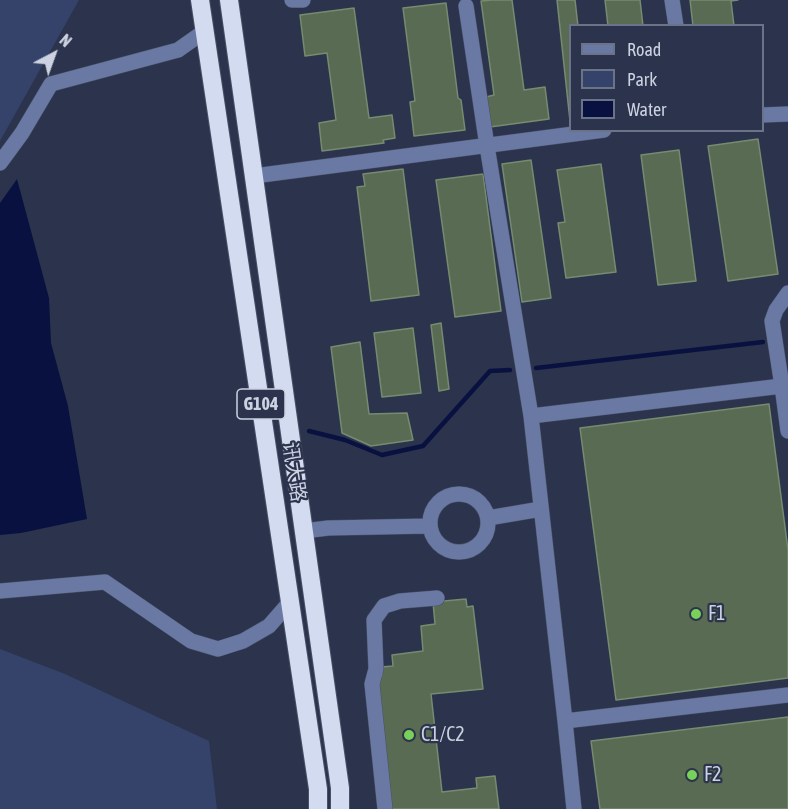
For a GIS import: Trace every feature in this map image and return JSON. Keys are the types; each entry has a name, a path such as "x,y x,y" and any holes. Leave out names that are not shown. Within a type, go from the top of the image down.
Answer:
{"highway":[{"name":"讯大路","path":"200,0 318,789 318,809"},
{"name":"讯大路","path":"229,0 340,788 340,809"}],"street":[{"path":"292,0 303,0"},
{"path":"672,0 676,24"},
{"path":"466,6 531,416 574,809"},
{"path":"0,163 22,133 51,84 178,50 205,31"},
{"path":"764,115 788,114"},
{"path":"254,176 589,132"},
{"path":"788,293 776,310 772,321 785,385 788,430"},
{"path":"531,416 785,385"},
{"path":"457,494 466,494 475,498 482,505 488,518 487,531 483,540 475,548 466,552 446,550 432,536 429,526 430,516 440,500 457,494"},
{"path":"488,518 541,509"},
{"path":"304,531 328,528 429,526"},
{"path":"0,591 105,582 191,641 218,649 243,641 269,626 290,602"},
{"path":"385,809 372,684 376,669 374,620 384,606 400,601 437,598"},
{"path":"565,721 788,695"}],"green space":[{"path":"0,0 79,0 0,141"},
{"path":"0,649 65,674 209,741 217,809 0,809"}],"water":[{"path":"17,179 49,298 51,343 68,406 87,519 21,533 0,535 0,203"}],"building":[{"path":"512,0 524,90 545,87 549,119 490,127 486,97 494,95 481,1"},
{"path":"557,0 575,0 578,24 569,24 569,112"},
{"path":"605,0 640,0 643,24 608,24"},
{"path":"690,0 738,0 731,1 734,24 693,24"},
{"path":"446,3 458,98 461,100 465,130 414,136 410,102 415,101 403,8"},
{"path":"354,8 369,118 392,115 395,138 383,140 384,143 322,151 319,123 336,120 327,53 305,56 300,15"},
{"path":"758,139 778,274 728,281 708,146"},
{"path":"679,150 696,281 658,285 641,155"},
{"path":"531,160 551,298 522,302 502,164"},
{"path":"601,164 616,272 566,278 558,223 565,222 557,170"},
{"path":"403,169 419,295 371,301 357,187 365,186 363,174"},
{"path":"483,174 501,311 455,317 436,180"},
{"path":"441,323 449,389 439,391 431,325"},
{"path":"413,328 421,393 382,397 374,333"},
{"path":"360,342 369,414 407,413 413,440 371,446 342,433 331,347"},
{"name":"F1","path":"769,404 788,550 788,678 616,700 580,428"},
{"name":"C1/C2","path":"466,599 467,607 473,606 483,689 431,694 442,792 477,788 476,778 495,776 499,809 391,809 376,677 382,676 381,667 393,666 392,655 423,651 421,626 435,624 433,602"},
{"name":"F2","path":"788,717 788,809 600,809 591,741"}],"waterway":[{"path":"536,368 763,342"},
{"path":"309,431 345,440 382,455 423,446 490,371 510,370"}],"place":[{"name":"F1","path":"696,614"},
{"name":"C1/C2","path":"409,735"},
{"name":"F2","path":"692,775"}]}
